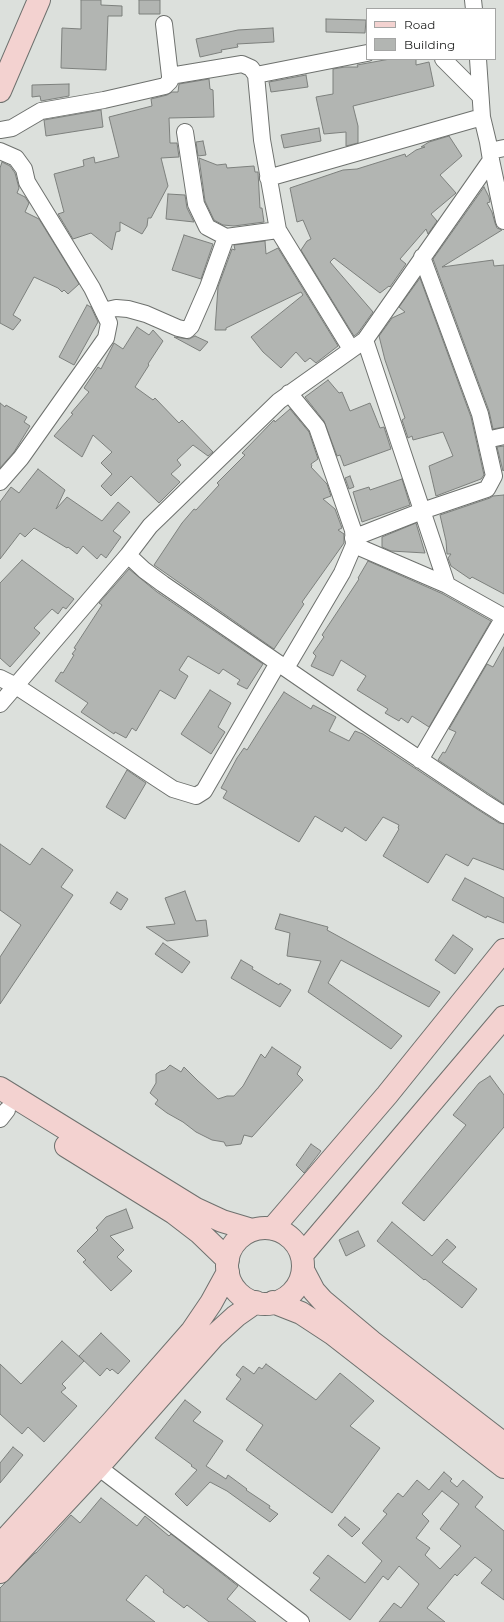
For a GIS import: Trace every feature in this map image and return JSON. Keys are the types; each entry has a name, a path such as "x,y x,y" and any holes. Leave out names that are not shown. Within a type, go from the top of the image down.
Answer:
{"street":[{"path":"1,88 39,0"},
{"path":"0,130 12,128 41,111 104,100 165,86 170,81 170,76 164,24"},
{"path":"256,75 366,53"},
{"path":"444,60 480,96"},
{"path":"478,60 482,117 495,153 504,221"},
{"path":"170,76 242,64 251,68 256,75 262,140 278,230 351,349"},
{"path":"268,178 482,117"},
{"path":"185,132 196,204 207,227 226,237 278,230"},
{"path":"0,151 16,158 24,169 27,182 92,288 109,323 106,338 21,458 0,482"},
{"path":"0,704 128,555 150,526 279,401 365,340 495,153"},
{"path":"103,311 116,308 128,309 146,314 178,328 187,330 191,326 208,287 226,237"},
{"path":"354,542 422,511 487,489 494,476 480,414 422,257"},
{"path":"365,340 447,585"},
{"path":"0,678 16,686 173,788 196,796 204,791 282,666 342,574 354,542 353,530 317,427 289,393"},
{"path":"486,440 504,436"},
{"path":"354,542 447,585 504,617 420,760"},
{"path":"128,555 156,579 420,760 504,815"},
{"path":"0,1545 113,1421 192,1331 211,1303 228,1266 231,1250 236,1242 243,1235 262,1230 387,1095 504,950"},
{"path":"0,1572 98,1467 214,1336 236,1316 265,1302 284,1298 294,1291 300,1281 302,1263 504,1017"},
{"path":"0,1088 196,1209 222,1221 285,1234 296,1243 302,1263 314,1291 323,1301 372,1342 504,1444"},
{"path":"2,1111 174,1213 200,1233 228,1266 235,1288 245,1297 301,1313 333,1334 504,1467"},
{"path":"98,1467 301,1622"}],"building":[{"path":"81,0 101,0 101,5 122,6 122,16 108,16 106,70 61,68 62,28 81,29"},
{"path":"139,0 160,0 160,14 139,14"},
{"path":"326,19 366,20 365,33 326,32"},
{"path":"273,28 274,42 237,44 238,47 221,50 222,52 200,57 196,39 238,30"},
{"path":"384,60 416,60 416,65 429,62 434,86 353,106 358,126 358,143 346,146 346,132 324,134 316,97 333,94 333,69 358,67 357,65"},
{"path":"306,75 308,87 271,92 269,82"},
{"path":"209,79 210,89 213,90 214,117 169,118 170,143 177,143 179,157 161,158 168,186 151,218 148,218 147,226 142,234 120,222 120,231 116,232 112,250 91,233 73,239 58,214 64,212 54,174 84,166 83,160 94,157 95,163 119,157 109,117 152,106 151,99 167,95 172,92 178,92 179,84"},
{"path":"69,84 69,96 41,101 40,96 32,97 32,85"},
{"path":"101,110 103,127 46,136 44,120"},
{"path":"319,128 321,141 284,148 281,135"},
{"path":"449,136 462,156 440,175 456,193 431,214 437,221 428,234 426,229 400,259 406,264 390,287 389,286 380,293 334,258 330,262 373,312 358,333 354,336 301,250 307,241 311,239 303,220 297,222 290,188 343,170 357,169 405,154 406,157 416,150 425,147 421,147 429,142"},
{"path":"203,141 206,155 198,156 196,142"},
{"path":"199,158 217,165 226,164 227,168 254,166 255,172 258,172 260,208 262,208 264,222 234,226 223,225 214,220 205,201"},
{"path":"2,162 10,166 15,173 19,188 17,193 25,197 29,203 25,212 39,219 79,284 68,294 64,290 62,292 58,288 34,277 13,315 21,320 13,330 0,323 0,168"},
{"path":"484,187 490,202 487,203 492,212 497,228 502,230 442,267 493,260 494,266 504,265 504,427 493,429 489,411 433,259"},
{"path":"168,194 185,195 187,208 194,222 166,219"},
{"path":"184,235 213,244 201,279 172,270"},
{"path":"265,241 266,254 278,248 338,346 316,363 310,358 305,362 296,352 281,368 263,352 251,337 303,295 301,292 226,328 226,330 215,330 218,287 232,249 235,250 234,245"},
{"path":"420,278 471,417 484,475 481,479 436,496 429,466 453,456 443,432 413,440 412,436 408,438 402,420 405,418 385,360 379,336 392,318 405,312 399,307"},
{"path":"87,305 91,307 98,322 74,365 59,357"},
{"path":"137,327 149,335 153,330 163,341 135,387 153,400 155,398 179,423 182,420 213,452 208,456 193,445 177,460 181,465 171,474 180,482 159,503 131,476 111,496 101,486 112,474 101,463 112,452 93,435 82,457 54,436 89,392 84,388 98,367 101,369 114,343 123,349"},
{"path":"195,336 208,342 200,351 174,337 189,339"},
{"path":"328,380 339,393 342,392 350,411 370,403 380,428 384,427 391,449 344,466 340,455 337,456 324,421 305,397"},
{"path":"0,403 5,407 6,405 27,417 24,422 30,426 14,452 0,468"},
{"path":"290,409 309,432 318,459 311,464 311,467 327,484 331,496 323,499 335,509 342,528 338,530 344,534 344,543 302,602 304,604 274,649 154,565 182,523 219,485 217,483 245,455 242,453 274,420 275,422"},
{"path":"504,446 504,470 503,471 497,447"},
{"path":"38,469 65,490 56,509 67,497 102,521 118,502 130,512 113,531 121,537 106,558 101,554 97,559 83,546 77,554 68,547 67,548 34,528 25,537 20,533 0,559 0,502 11,487 19,493"},
{"path":"350,476 354,487 349,489 345,478"},
{"path":"402,479 410,505 362,522 353,492 369,487 370,490"},
{"path":"504,495 504,594 472,577 470,579 451,566 448,558 451,554 447,554 446,541 440,515 493,496"},
{"path":"416,523 425,553 391,551 382,547 382,537"},
{"path":"22,560 74,599 66,609 63,607 58,614 52,609 34,628 40,633 10,667 0,658 0,583"},
{"path":"368,561 443,594 491,621 429,727 412,716 408,723 401,718 399,721 385,713 388,709 357,690 366,676 341,660 333,676 311,666 316,656 313,653 324,637 322,635 359,579 358,578"},
{"path":"129,569 157,592 263,664 247,689 237,684 240,680 223,669 219,674 188,656 179,670 188,676 175,699 160,690 136,731 132,728 126,738 115,732 114,734 81,712 88,703 55,681 61,672 63,673 74,655 72,654 76,649 74,648 102,605 99,603"},
{"path":"504,647 504,804 438,760 443,752 445,753 456,732 449,729 487,664 493,667"},
{"path":"210,690 231,703 218,727 225,732 211,754 181,734"},
{"path":"284,692 311,709 313,705 336,717 329,731 349,741 355,731 363,734 477,809 499,823 504,824 504,870 473,858 468,866 446,854 428,883 383,856 399,829 399,825 383,817 366,841 345,827 342,832 315,816 299,842 223,798 227,791 221,788 237,758 244,748 247,750"},
{"path":"127,770 146,783 125,819 106,807"},
{"path":"0,844 30,865 42,848 73,870 61,887 73,895 0,1004 0,957 21,925 0,910"},
{"path":"465,878 504,898 504,923 487,916 486,918 452,900"},
{"path":"185,891 196,921 206,920 208,936 167,941 146,927 175,924 165,898"},
{"path":"117,892 128,899 121,910 110,903"},
{"path":"280,914 328,927 327,930 440,992 429,1007 341,960 328,983 402,1036 391,1049 308,992 321,961 287,956 290,933 275,929"},
{"path":"453,935 473,949 455,974 435,960"},
{"path":"163,943 190,962 182,973 155,954"},
{"path":"241,960 253,967 252,969 279,985 280,983 291,990 280,1007 231,978"},
{"path":"272,1047 301,1067 297,1074 303,1080 252,1137 244,1135 241,1144 226,1146 224,1142 212,1140 196,1132 155,1104 158,1100 150,1093 156,1083 156,1074 165,1070 170,1065 181,1072 184,1067 218,1099 227,1096 234,1096 243,1086 261,1054 265,1058"},
{"path":"490,1076 504,1095 504,1127 424,1221 402,1203 466,1125 453,1115 479,1083"},
{"path":"311,1144 321,1151 304,1173 296,1165"},
{"path":"126,1209 133,1228 110,1236 124,1250 117,1257 132,1271 111,1291 83,1262 86,1260 77,1251 98,1230 96,1228 106,1217"},
{"path":"392,1222 432,1256 447,1239 456,1247 442,1262 477,1289 462,1308 425,1279 424,1280 377,1241"},
{"path":"358,1231 365,1246 346,1256 339,1240"},
{"path":"101,1333 130,1361 118,1374 112,1369 110,1371 107,1368 100,1376 79,1356"},
{"path":"62,1341 84,1361 62,1384 66,1388 61,1392 77,1406 44,1442 28,1427 22,1434 0,1414 0,1364 21,1384"},
{"path":"266,1364 316,1400 340,1373 374,1401 350,1426 380,1448 332,1513 246,1450 263,1425 226,1399 241,1379 236,1375 243,1366 254,1374 259,1367 262,1369"},
{"path":"185,1400 201,1412 193,1421 223,1441 206,1466 226,1479 228,1475 247,1489 246,1490 270,1506 269,1508 278,1514 270,1522 227,1491 210,1482 187,1506 175,1494 197,1470 155,1438"},
{"path":"13,1447 23,1455 0,1483 0,1463"},
{"path":"444,1472 452,1479 450,1481 457,1487 463,1480 483,1497 475,1507 504,1531 504,1600 481,1583 492,1570 475,1557 457,1576 455,1574 427,1608 445,1622 379,1622 394,1603 401,1608 419,1584 399,1566 388,1580 383,1576 350,1620 310,1590 320,1578 313,1573 328,1555 365,1583 382,1561 362,1543 387,1514 383,1511 398,1493 403,1497 417,1480 429,1490","holes":["442,1491 459,1504 440,1529 461,1546 440,1569 425,1555 430,1548 416,1538 429,1521 422,1514"]},
{"path":"101,1498 137,1526 145,1516 169,1536 171,1534 238,1586 227,1599 256,1622 209,1622 187,1605 184,1608 163,1592 164,1590 146,1575 126,1600 155,1622 0,1622 0,1588 36,1553 71,1515 80,1523"},
{"path":"345,1517 360,1529 352,1537 338,1525"}]}
